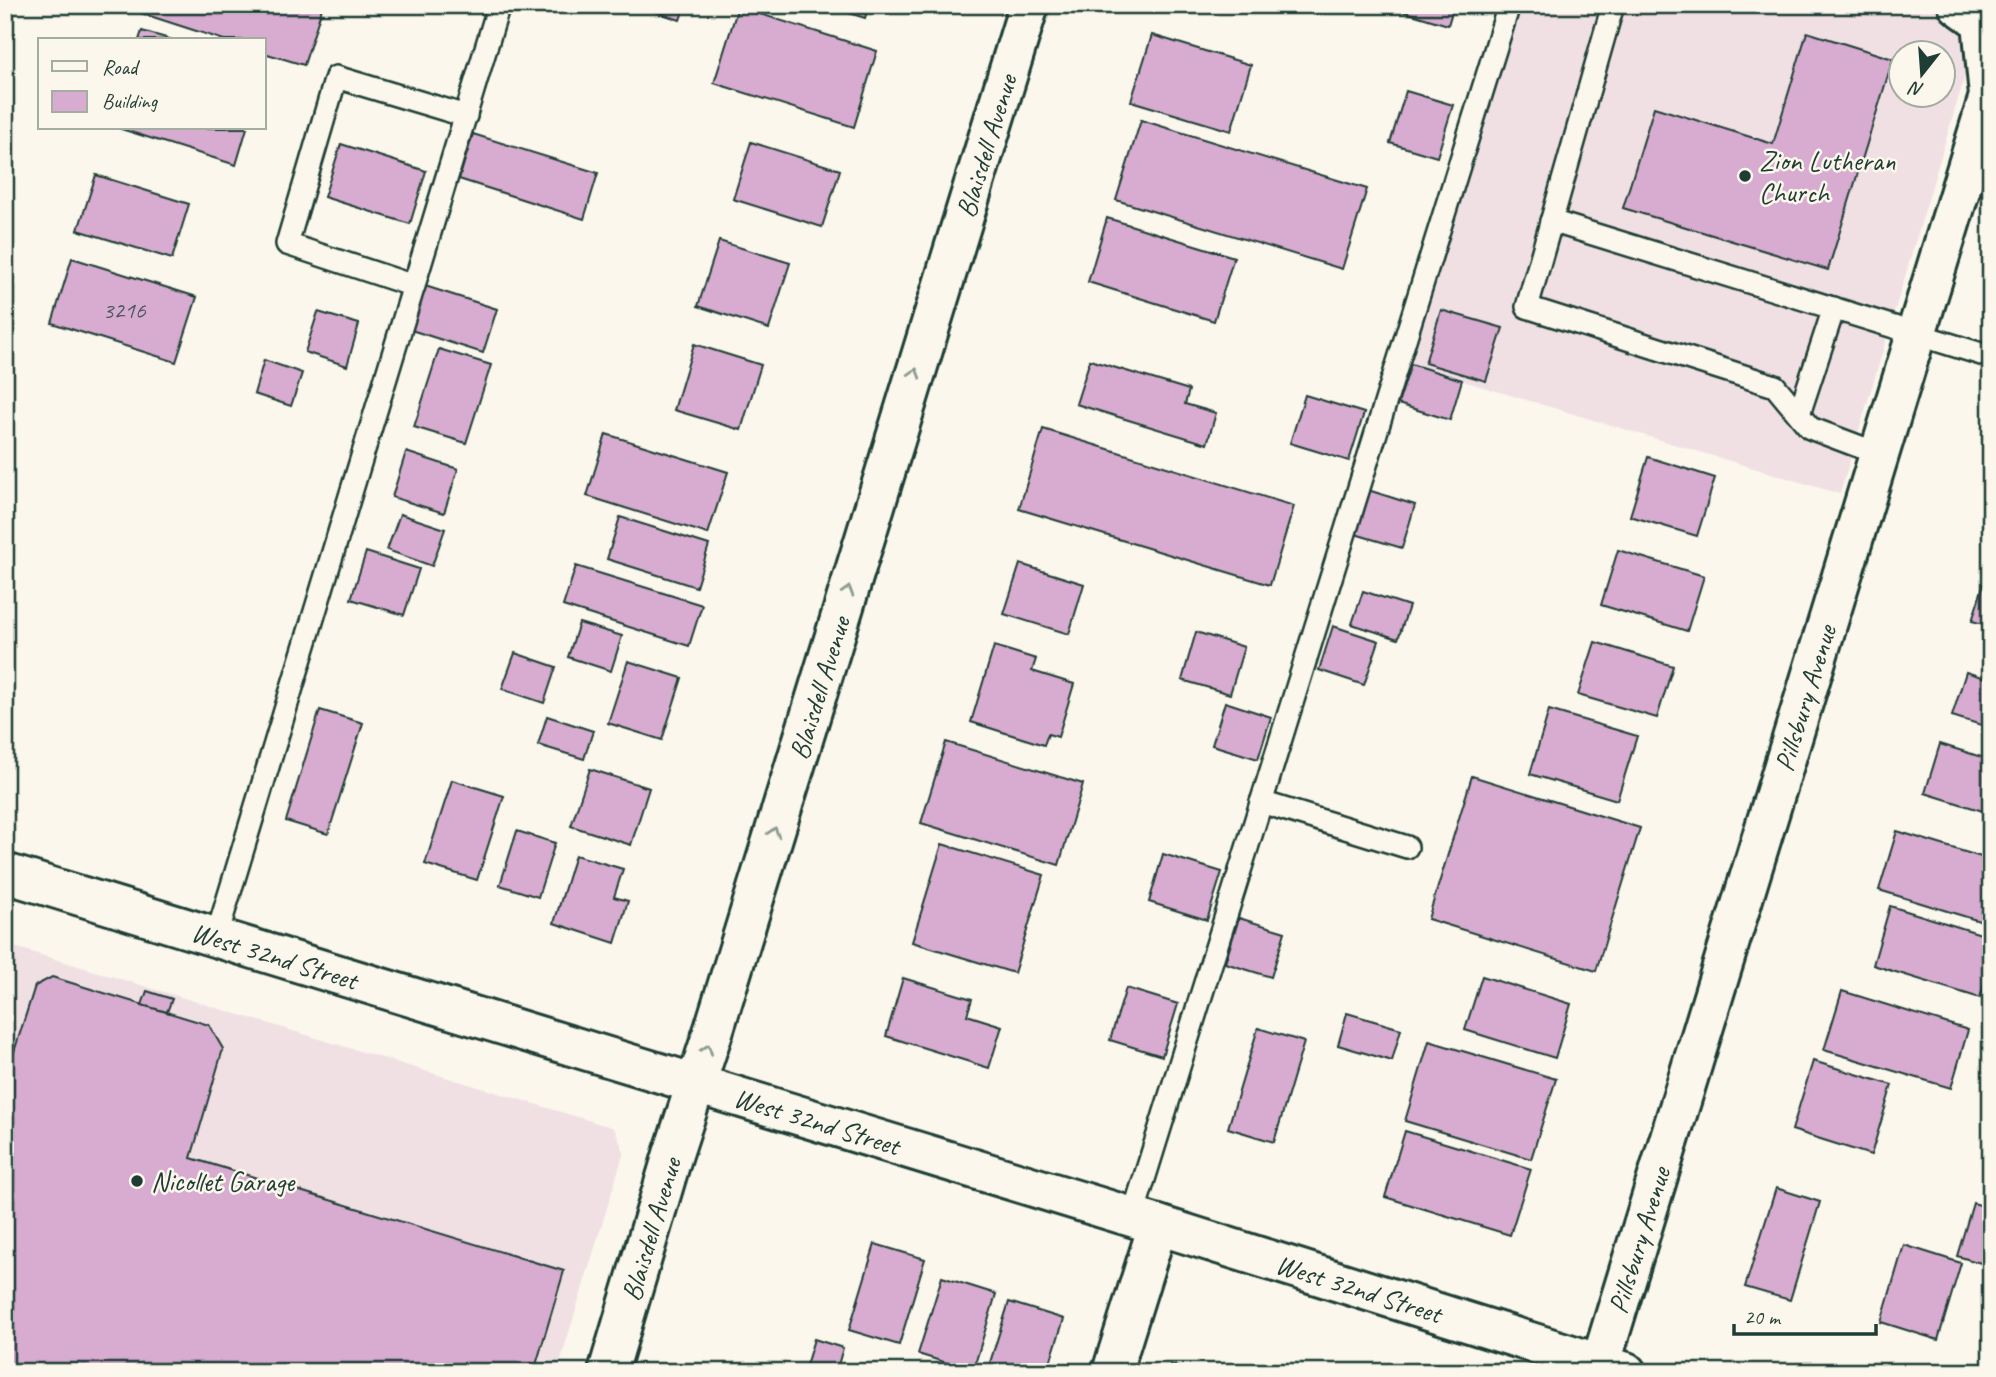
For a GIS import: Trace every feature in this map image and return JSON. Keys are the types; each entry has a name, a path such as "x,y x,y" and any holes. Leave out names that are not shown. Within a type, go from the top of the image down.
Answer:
{"street":[{"name":"Blaisdell Avenue","path":"608,1372 1028,5"},
{"name":"Pillsbury Avenue","path":"1608,1369 1879,454 1989,96 1970,14"},
{"name":"West 32nd Street","path":"5,873 1145,1222 1608,1369"},
{"path":"1112,1372 1145,1222"}],"lane":[{"path":"216,938 499,5"},
{"path":"1145,1222 1261,802 1509,5"},
{"path":"1613,5 1527,307 1775,386 1810,428 1879,454"},
{"path":"414,286 287,244 336,77 466,116"},
{"path":"1551,221 1991,357"},
{"path":"1799,414 1834,308"},
{"path":"1261,802 1407,847"}],"shaded area":[{"path":"1509,5 1923,5 1942,11 1958,23 1970,59 1958,99 1958,38 1888,38 1888,108 1955,108 1840,494 1403,363"},
{"name":"Nicollet Garage","path":"5,944 614,1128 624,1152 557,1372 5,1372"}],"building":[{"path":"116,5 323,5 304,65 266,54 266,38 218,38"},
{"path":"635,5 685,5 680,20"},
{"path":"823,5 869,5 865,18"},
{"path":"1382,5 1454,5 1448,25"},
{"path":"738,7 877,51 854,127 714,83"},
{"path":"142,31 166,38 140,38"},
{"name":"Zion Lutheran Church","path":"1807,32 1888,57 1888,75 1828,270 1623,208 1654,107 1773,144"},
{"path":"1152,35 1251,65 1231,131 1131,101"},
{"path":"1406,91 1453,105 1437,157 1390,143"},
{"path":"1141,120 1367,189 1342,269 1116,200"},
{"path":"124,130 246,130 236,165"},
{"path":"473,134 598,173 584,219 459,179"},
{"path":"751,142 840,170 822,227 733,199"},
{"path":"341,144 426,171 410,224 324,197"},
{"path":"96,175 189,204 172,259 78,230"},
{"path":"1107,218 1234,257 1214,321 1088,282"},
{"path":"719,241 790,263 769,329 698,306"},
{"path":"72,258 197,297 176,362 52,323"},
{"path":"425,286 497,309 483,353 411,330"},
{"path":"1441,310 1503,328 1486,381 1425,363"},
{"path":"318,312 359,324 347,366 305,352"},
{"path":"694,344 761,365 741,430 674,410"},
{"path":"439,349 491,365 466,443 414,427"},
{"path":"264,360 302,373 291,406 254,394"},
{"path":"1090,360 1189,390 1185,404 1216,413 1207,444 1076,404"},
{"path":"1411,364 1462,380 1450,420 1398,404"},
{"path":"1305,395 1364,413 1349,461 1290,443"},
{"path":"1043,429 1294,506 1270,585 1019,509"},
{"path":"606,434 728,472 708,534 587,496"},
{"path":"406,452 458,469 444,513 392,497"},
{"path":"1648,457 1715,478 1697,536 1630,516"},
{"path":"1368,490 1415,505 1402,548 1355,534"},
{"path":"400,514 445,529 432,566 387,550"},
{"path":"620,517 709,545 696,587 607,559"},
{"path":"1618,550 1704,576 1687,631 1601,605"},
{"path":"366,552 419,569 404,615 351,599"},
{"path":"1020,564 1084,584 1069,634 1004,614"},
{"path":"1991,564 1991,626 1972,621"},
{"path":"576,566 702,605 689,646 563,606"},
{"path":"1363,591 1409,606 1398,639 1352,624"},
{"path":"579,623 622,636 611,671 568,657"},
{"path":"1333,626 1379,641 1364,685 1319,670"},
{"path":"1196,632 1244,647 1230,694 1182,680"},
{"path":"1595,642 1673,666 1657,718 1578,695"},
{"path":"994,646 1036,659 1032,671 1074,684 1058,737 1048,734 1044,745 971,722"},
{"path":"515,653 556,667 544,703 502,689"},
{"path":"628,661 682,678 662,740 608,723"},
{"path":"1966,672 1991,680 1991,728 1952,716"},
{"path":"1225,702 1271,717 1258,759 1212,745"},
{"path":"320,710 363,723 328,834 286,821"},
{"path":"1549,710 1637,736 1617,800 1530,774"},
{"path":"547,716 593,731 584,759 538,745"},
{"path":"946,742 1083,784 1059,865 921,823"},
{"path":"1940,744 1991,760 1991,796 1986,812 1925,793"},
{"path":"590,769 649,788 631,845 571,826"},
{"path":"1472,776 1640,828 1596,971 1428,919"},
{"path":"452,780 504,796 477,880 425,864"},
{"path":"517,831 555,843 538,897 500,885"},
{"path":"1897,831 1991,860 1991,909 1986,923 1879,890"},
{"path":"942,844 1044,875 1014,973 912,942"},
{"path":"1163,854 1222,872 1207,920 1149,902"},
{"path":"575,855 623,869 614,897 628,901 615,943 554,923"},
{"path":"1890,906 1991,937 1991,962 1980,998 1873,965"},
{"path":"1239,918 1285,932 1271,977 1225,963"},
{"path":"1482,976 1571,1004 1555,1058 1465,1030"},
{"name":"Nicollet Garage","path":"52,977 209,1025 223,1049 191,1158 564,1271 536,1365 530,1363 529,1367 525,1366 519,1372 5,1372 5,1080 35,986"},
{"path":"903,978 972,999 967,1015 1002,1026 989,1068 886,1036"},
{"path":"1126,988 1178,1004 1162,1056 1110,1040"},
{"path":"147,991 172,999 167,1012 142,1005"},
{"path":"1842,991 1968,1030 1951,1088 1824,1050"},
{"path":"1347,1013 1401,1029 1392,1061 1338,1045"},
{"path":"1258,1028 1304,1042 1274,1142 1228,1128"},
{"path":"1429,1041 1556,1079 1531,1159 1405,1121"},
{"path":"1813,1061 1892,1085 1871,1155 1792,1130"},
{"path":"1405,1131 1531,1169 1510,1235 1385,1197"},
{"path":"1776,1188 1820,1202 1790,1300 1745,1287"},
{"path":"1973,1203 1991,1208 1991,1266 1957,1256"},
{"path":"875,1244 925,1259 899,1345 849,1330"},
{"path":"1904,1245 1961,1263 1938,1340 1881,1322"},
{"path":"942,1277 996,1294 973,1371 918,1354"},
{"path":"1009,1302 1064,1319 1047,1372 987,1372"},
{"path":"814,1339 843,1348 836,1372 804,1372"},
{"path":"1171,1365 1194,1372 1169,1372"}],"place":[{"name":"Zion Lutheran Church","path":"1745,176"},
{"name":"Nicollet Garage","path":"137,1181"}]}
